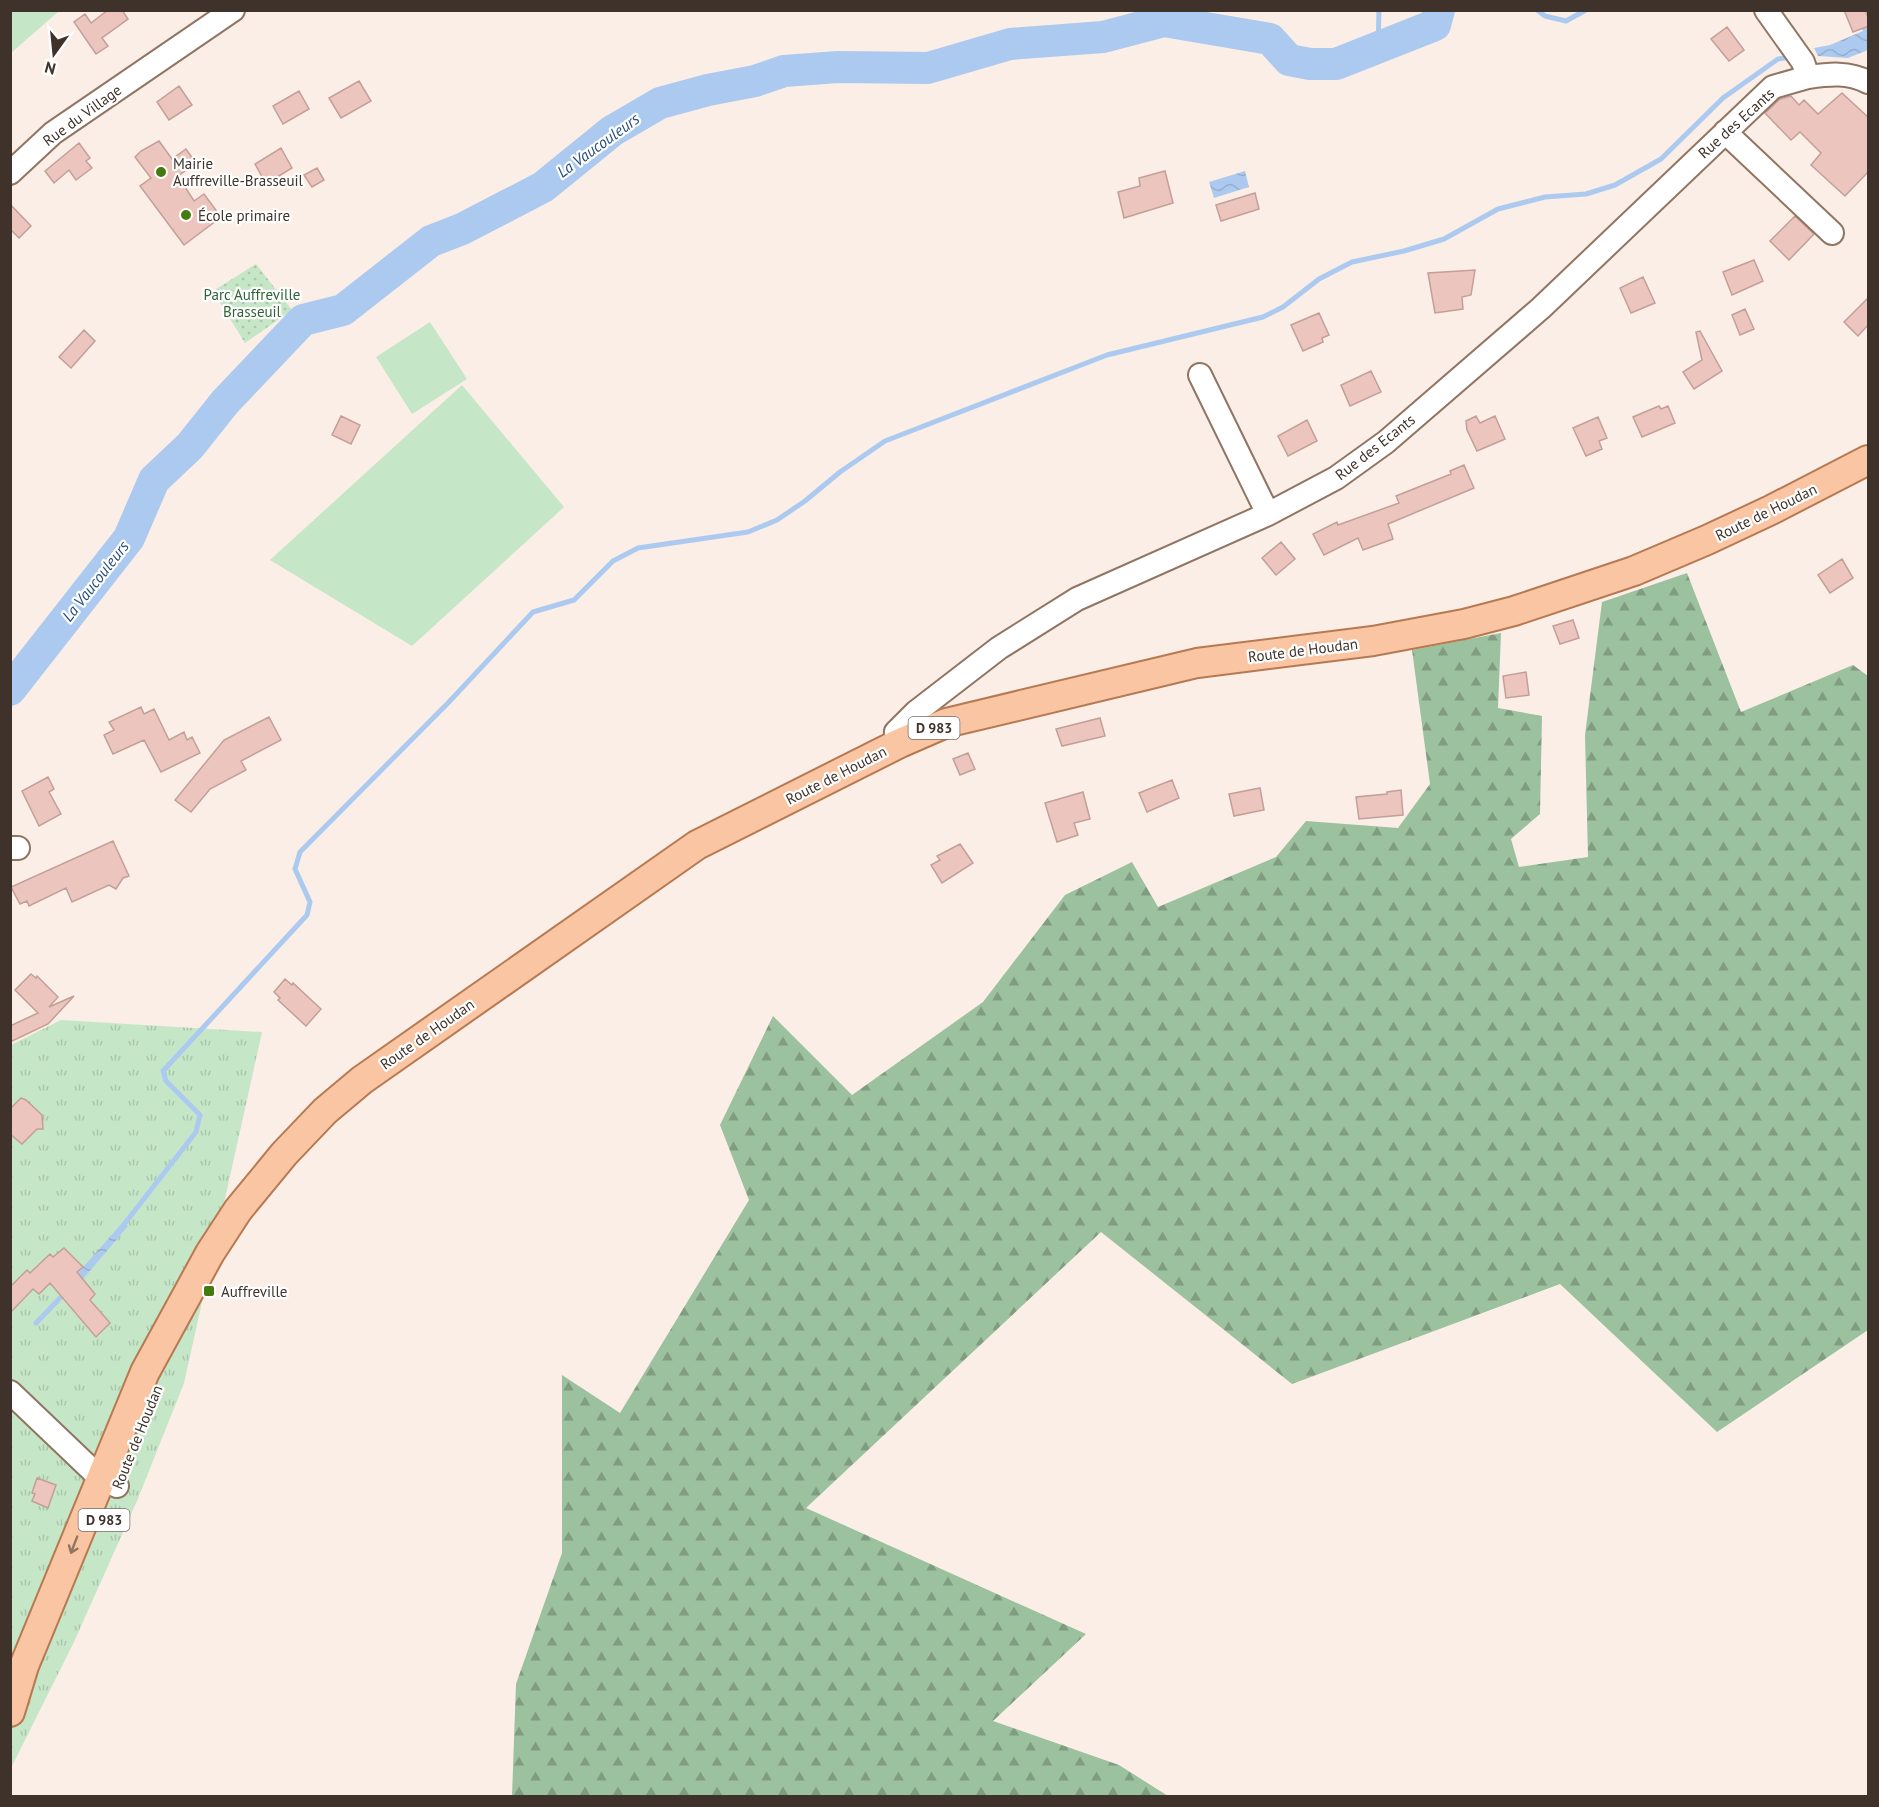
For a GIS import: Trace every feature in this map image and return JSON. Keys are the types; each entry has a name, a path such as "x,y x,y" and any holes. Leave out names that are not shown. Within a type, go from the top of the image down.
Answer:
{"main road":[{"name":"Route de Houdan","path":"11,1712 36,1673 76,1592 109,1482 161,1377 175,1319 210,1253 254,1190 325,1111 362,1080 697,846 900,743 946,723 1197,663 1373,641 1453,627 1514,611 1634,571 1707,540 1869,460"}],"street":[{"name":"Rue du Village","path":"10,173 53,133 233,10"},
{"path":"1766,10 1801,62"},
{"name":"Rue des Ecants","path":"900,743 896,732 916,712 999,648 1077,599 1268,514 1336,478 1386,442 1540,308 1801,62 1832,73 1856,76 1869,82"},
{"path":"1725,132 1832,233"},
{"path":"1200,375 1268,514"},
{"path":"10,1392 109,1482"}],"green space":[{"path":"11,10 59,10 59,11 11,53"},
{"name":"Parc Auffreville Brasseuil","path":"256,264 292,310 245,343 213,291"},
{"path":"430,322 467,379 412,414 376,357"},
{"path":"462,385 564,507 412,646 270,560"},
{"path":"1687,573 1741,712 1853,665 1868,676 1868,1330 1717,1432 1560,1284 1292,1384 1101,1232 806,1508 1086,1634 993,1721 1119,1765 1168,1796 512,1796 516,1684 562,1553 562,1375 620,1413 749,1200 720,1125 773,1016 852,1095 983,1002 1065,895 1132,862 1158,907 1276,857 1306,821 1398,828 1430,784 1412,650 1501,633 1498,708 1542,716 1540,814 1511,839 1519,867 1588,857 1585,735 1602,602"},
{"path":"61,1020 262,1032 184,1383 137,1501 73,1644 11,1768 11,1045"}],"water":[{"path":"1868,26 1868,50 1848,58 1818,56 1814,48 1830,45 1863,31 1862,29"},
{"path":"1245,171 1249,187 1214,198 1209,182"},
{"path":"123,1222 128,1226 78,1285 71,1278"}],"building":[{"path":"108,10 122,10 128,19 102,38 108,46 96,54 74,22 85,14 91,23"},
{"path":"1844,10 1865,10 1869,26 1853,32"},
{"path":"1727,27 1744,50 1729,61 1711,39"},
{"path":"359,81 371,101 341,118 329,98"},
{"path":"179,86 192,105 169,120 157,102"},
{"path":"299,91 309,109 283,124 273,106"},
{"path":"1842,93 1869,118 1869,171 1845,196 1811,165 1821,153 1800,132 1791,140 1765,113 1780,99 1791,96 1799,105 1804,100 1818,114"},
{"path":"159,141 172,159 186,149 196,163 178,176 194,201 204,194 221,217 184,245 140,186 151,178 135,157"},
{"path":"79,143 90,158 86,161 92,168 76,180 69,170 54,183 45,171"},
{"path":"281,148 292,168 266,184 255,164"},
{"path":"317,168 324,180 312,187 304,175"},
{"path":"1165,171 1173,203 1124,218 1118,192 1140,186 1139,178"},
{"path":"1255,193 1259,209 1221,221 1216,205"},
{"path":"10,204 31,226 19,238 10,229"},
{"path":"1795,216 1814,234 1789,260 1770,241"},
{"path":"1754,260 1763,281 1732,295 1723,272"},
{"path":"1475,270 1471,295 1462,297 1463,309 1435,313 1428,273"},
{"path":"1643,277 1655,303 1631,313 1620,288"},
{"path":"1869,297 1869,324 1858,336 1844,322"},
{"path":"1745,309 1754,329 1740,335 1732,315"},
{"path":"1319,313 1329,335 1322,338 1323,342 1303,351 1291,325"},
{"path":"84,330 95,341 71,368 59,357"},
{"path":"1700,331 1722,371 1694,389 1683,372 1702,360 1696,332"},
{"path":"1371,371 1381,392 1350,406 1341,385"},
{"path":"1659,406 1661,409 1668,406 1675,423 1642,437 1633,417"},
{"path":"341,416 360,425 351,444 332,435"},
{"path":"1476,416 1480,423 1495,416 1505,439 1477,451 1467,430 1466,421"},
{"path":"1598,417 1607,438 1599,441 1602,449 1586,456 1573,428"},
{"path":"1307,420 1317,441 1288,456 1278,436"},
{"path":"1464,465 1474,488 1388,524 1393,539 1363,550 1358,538 1324,555 1313,534 1337,522 1338,525 1399,503 1396,496 1451,474 1450,471"},
{"path":"1281,542 1295,559 1276,575 1262,558"},
{"path":"1842,559 1853,578 1830,593 1818,575"},
{"path":"1573,620 1579,638 1560,644 1553,626"},
{"path":"1526,672 1529,695 1506,698 1503,676"},
{"path":"141,707 144,714 154,709 169,740 184,732 187,740 192,737 200,753 161,772 144,740 113,754 104,735 114,730 109,722"},
{"path":"269,717 281,740 241,761 246,770 210,789 191,812 175,800 224,740"},
{"path":"1100,718 1105,736 1062,746 1056,729"},
{"path":"968,753 975,769 960,775 953,759"},
{"path":"48,777 54,789 49,792 61,814 39,826 22,791"},
{"path":"1172,780 1179,798 1147,812 1139,793"},
{"path":"1260,788 1264,810 1234,816 1229,794"},
{"path":"1401,790 1403,815 1359,819 1356,797 1387,794 1387,792"},
{"path":"1083,792 1090,819 1074,823 1078,835 1057,842 1045,803"},
{"path":"113,841 129,876 123,878 116,889 109,885 72,902 66,888 29,906 27,901 20,904 11,887"},
{"path":"960,844 973,863 942,883 931,865 940,860 937,856"},
{"path":"31,974 36,978 37,976 58,997 49,1007 74,996 48,1024 10,1042 10,1026 38,1013 15,990"},
{"path":"285,979 292,985 293,983 321,1009 306,1026 278,1000 280,998 274,992"},
{"path":"21,1098 42,1115 43,1129 37,1129 22,1144 10,1134 10,1109"},
{"path":"64,1248 83,1267 77,1272 95,1294 90,1300 110,1323 96,1337 50,1283 39,1294 33,1289 10,1313 10,1287 27,1270 30,1273 50,1254 53,1257"},
{"path":"37,1478 56,1485 48,1508 32,1501"}],"waterway":[{"path":"1141,26 1171,10"},
{"path":"1378,47 1379,10"},
{"name":"La Vaucouleurs","path":"10,690 129,538 154,480 190,446 225,402 303,320 343,310 431,241 462,229 543,187 612,131 660,103 708,90 755,81 784,71 838,67 928,68 1010,44 1103,37 1164,21 1270,39 1289,60 1310,64 1336,64 1435,25 1439,10"},
{"path":"1537,10 1545,16 1566,21 1586,10"},
{"path":"122,1227 196,1132 200,1115 166,1081 163,1071 307,915 310,902 295,869 300,852 448,703 533,612 574,600 613,561 638,548 748,532 777,520 885,441 1107,355 1263,317 1283,307 1319,279 1352,262 1404,251 1444,239 1498,209 1545,197 1586,194 1615,185 1661,159 1723,98 1778,59 1791,57"},
{"path":"36,1323 65,1293"}],"place":[{"name":"Mairie Auffreville-Brasseuil","path":"161,172"},
{"name":"École primaire","path":"186,215"},
{"name":"Auffreville","path":"209,1291"}]}
